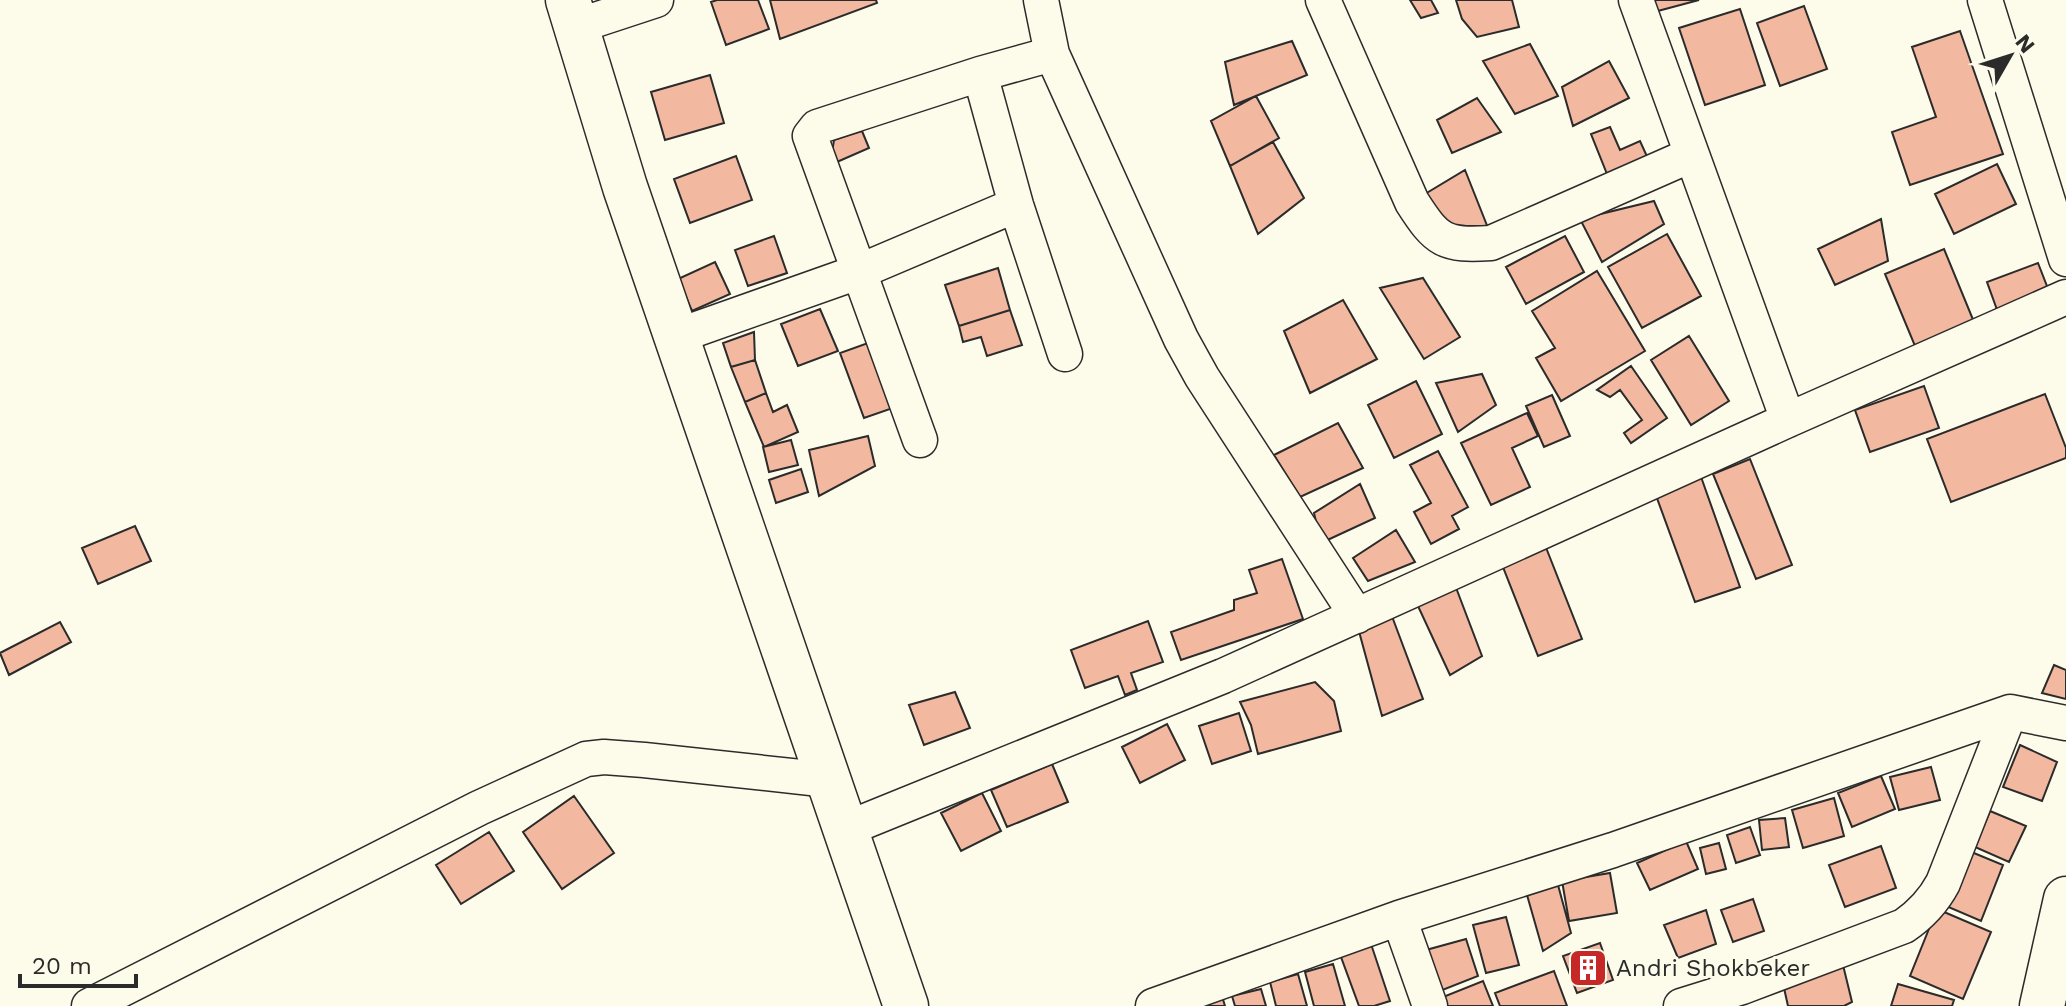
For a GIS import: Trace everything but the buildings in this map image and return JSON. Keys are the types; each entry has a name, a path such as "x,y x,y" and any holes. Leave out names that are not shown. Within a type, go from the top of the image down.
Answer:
{"main road":[{"path":"572,13 625,187 906,1006"},
{"path":"2042,1006 2066,900"}],"street":[{"path":"572,13 656,0"},
{"path":"1041,0 1052,54 1181,339 1202,377 1357,616"},
{"path":"1323,0 1412,202 1429,229 1447,241 1465,245 1491,243 1691,155"},
{"path":"1636,0 1788,420"},
{"path":"1985,0 2066,259"},
{"path":"920,440 810,140 811,133 817,127 1052,54"},
{"path":"980,74 1016,205 1065,354"},
{"path":"677,336 858,272 1016,205"},
{"path":"846,829 1223,676 2066,297"},
{"path":"1681,1006 1742,987 1904,926 1920,913 1943,883 2010,712"},
{"path":"1153,1006 1399,918 1613,850 2010,712 2066,723"},
{"path":"89,1006 479,808 586,759 644,760 829,780"},
{"path":"1399,918 1430,1006"}],"place":[{"name":"Andri Shokbeker","path":"1588,968"}]}
